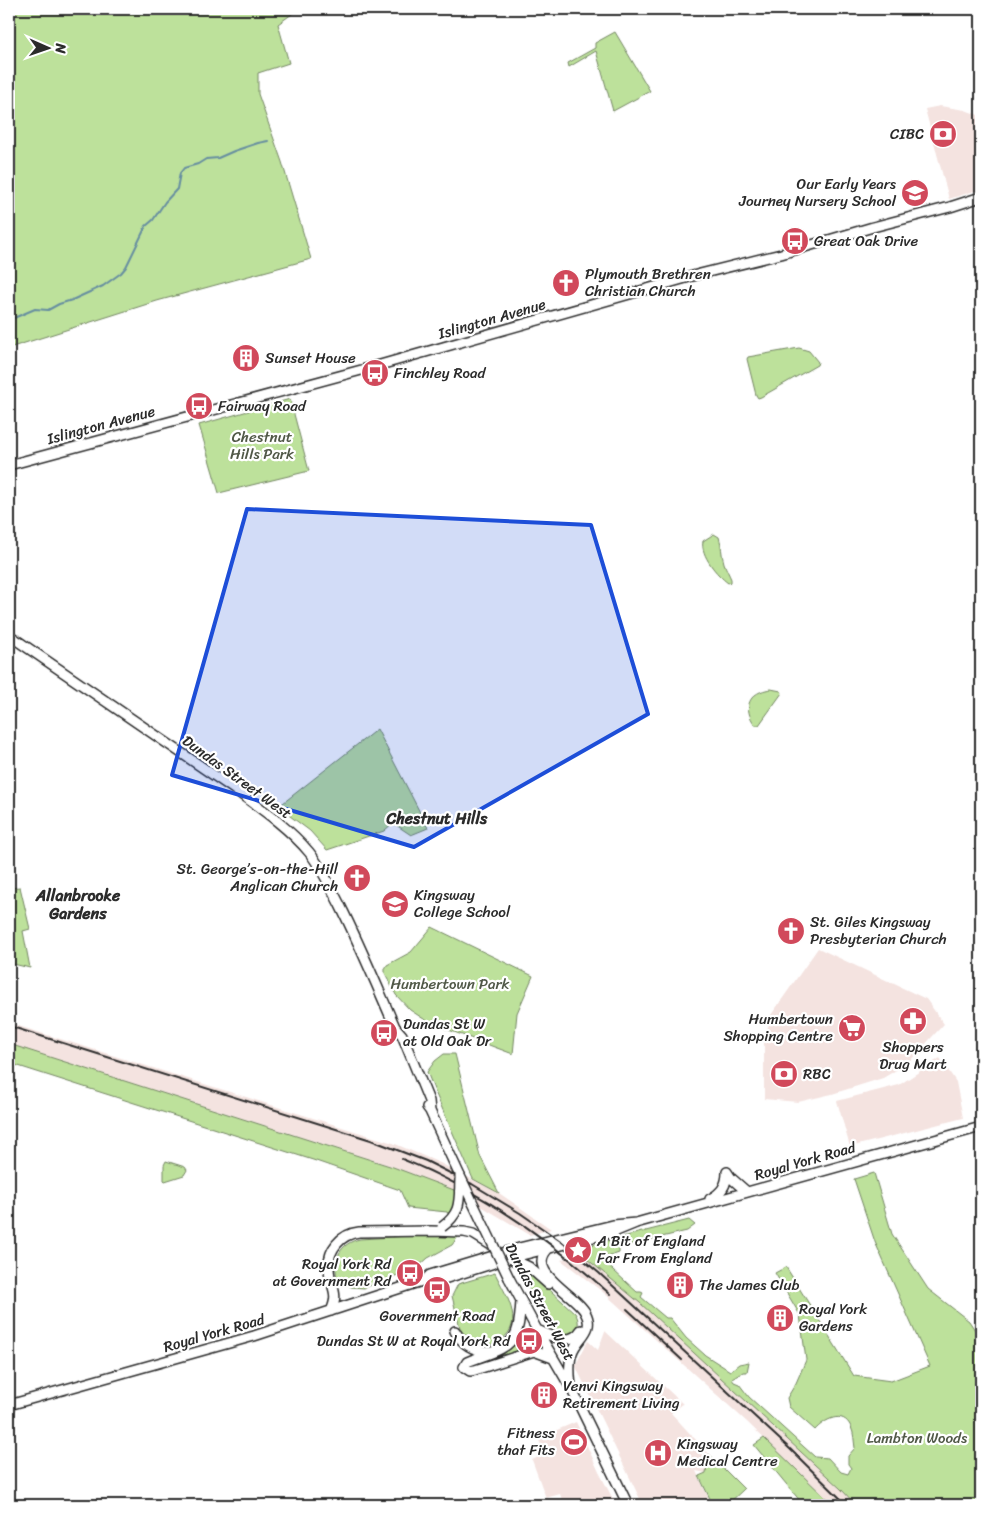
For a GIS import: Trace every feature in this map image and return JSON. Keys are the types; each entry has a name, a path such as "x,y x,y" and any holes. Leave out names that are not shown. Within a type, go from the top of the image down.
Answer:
{"main road":[{"name":"Islington Avenue","path":"9,466 376,366 700,274 781,254 981,197"},
{"name":"Dundas Street West","path":"9,635 234,788 270,815 310,853 327,880 354,934 395,1027 396,1037 424,1103 430,1111 509,1278 572,1390 628,1505"},
{"name":"Royal York Road","path":"426,1280 431,1283 510,1258 614,1232 636,1223 981,1126"},
{"path":"699,1206 719,1194 725,1186 727,1172 736,1184 746,1192"},
{"path":"443,1229 458,1211 460,1176"},
{"name":"Royal York Road","path":"9,1405 238,1341 426,1280 430,1275 523,1247 613,1225 636,1223"},
{"path":"331,1311 335,1301 335,1291 329,1269 329,1260 336,1245 346,1236 359,1232 431,1231 443,1229 473,1234 494,1247"},
{"path":"550,1248 544,1254 542,1264 544,1271 582,1307 586,1312 588,1321 587,1330 575,1346 571,1356 572,1390"},
{"path":"510,1258 529,1267 578,1310 582,1316 581,1330 576,1337 571,1339 554,1337 537,1330"},
{"path":"335,1291 346,1300 358,1302"},
{"path":"522,1302 515,1336 507,1345 467,1362 464,1367 470,1371 475,1370 534,1351 553,1358"},
{"path":"455,1331 460,1339 476,1350 496,1350"}],"highlighted area":[{"path":"247,509 591,525 648,714 414,847 172,775"}],"shaded area":[{"path":"940,106 965,110 981,116 981,189 949,199 925,109"},
{"path":"818,948 926,999 944,1024 908,1063 883,1078 832,1094 798,1102 764,1099 764,1041 771,1015"},
{"path":"9,1023 393,1143 440,1163 499,1193 551,1229 530,1235 454,1190 394,1167 9,1044"},
{"path":"940,1058 956,1082 963,1118 850,1147 837,1101 899,1085"},
{"path":"581,1253 640,1303 856,1505 833,1505 747,1422 604,1293 561,1260"},
{"path":"605,1331 683,1404 671,1413 709,1454 706,1473 696,1471 712,1505 643,1505 576,1367 588,1341 598,1350"},
{"path":"576,1422 616,1505 564,1505 560,1494 546,1498 532,1460 545,1454 538,1438"}],"green space":[{"path":"9,9 299,9 278,24 289,63 258,73 258,94 282,162 311,259 157,301 9,348"},
{"path":"615,32 650,91 613,111 596,51 569,67 568,63 595,48 595,43"},
{"path":"799,348 809,351 818,362 817,365 758,398 748,357"},
{"name":"Chestnut Hills Park","path":"290,399 309,471 219,493 199,425"},
{"path":"714,534 720,540 722,556 731,579 731,582 728,583 714,570 704,552 703,541"},
{"path":"771,689 781,691 782,693 759,725 755,725 749,712 750,701 757,693"},
{"path":"377,729 428,828 411,835 393,823 384,831 327,850 310,831 278,807"},
{"path":"20,887 30,929 23,931 30,968 9,963 9,888"},
{"name":"Humbertown Park","path":"432,927 533,976 517,1013 513,1054 430,1023 410,1010 396,995 385,973 387,965 411,952"},
{"path":"9,1044 393,1167 454,1190 456,1202 450,1216 447,1212 408,1208 400,1190 316,1161 9,1063"},
{"path":"444,1054 455,1054 480,1156 499,1193 473,1179 427,1072 435,1061"},
{"path":"166,1161 185,1167 187,1170 184,1175 165,1181 164,1165"},
{"name":"Lambton Woods","path":"874,1173 892,1234 928,1289 969,1321 981,1339 981,1505 856,1505 640,1303 575,1249 689,1220 695,1225 687,1231 619,1247 619,1253 602,1260 637,1292 643,1293 641,1297 666,1318 670,1318 686,1338 705,1355 730,1371 739,1364 749,1362 747,1372 743,1372 732,1379 734,1382 739,1384 749,1397 815,1457 828,1458 841,1472 848,1474 851,1468 848,1464 848,1456 855,1448 853,1432 848,1422 843,1418 833,1418 815,1430 789,1407 787,1398 806,1360 800,1315 775,1273 786,1267 854,1376 891,1381 930,1366 875,1242 854,1179"},
{"path":"460,1234 452,1245 428,1258 418,1267 364,1288 351,1287 337,1278 337,1258 343,1248 353,1241"},
{"path":"515,1266 528,1270 575,1313 578,1325 573,1333 563,1335 553,1329"},
{"path":"495,1273 511,1308 513,1316 512,1325 508,1333 498,1342 492,1345 481,1345 474,1343 474,1340 461,1332 452,1296 458,1284"},
{"path":"522,1329 531,1349 475,1368 472,1363 507,1350 516,1341"},
{"path":"764,1438 833,1505 807,1505 801,1502 754,1445"},
{"path":"709,1454 744,1489 727,1505 713,1505 699,1476 706,1473"}],"waterway":[{"path":"9,320 35,309 48,310 72,300 103,286 121,273 126,267 146,226 153,220 165,202 177,189 180,173 184,168 198,164 206,159 218,158 268,141"}],"railway":[{"path":"9,1026 371,1140 426,1161 472,1184 520,1213 562,1242 599,1273 790,1449 847,1505"},
{"path":"402,1159 459,1185 512,1217 538,1235 610,1294"},
{"path":"627,1309 682,1360"}],"place":[{"name":"CIBC","path":"943,134"},
{"name":"Our Early Years Journey Nursery School","path":"915,193"},
{"name":"Great Oak Drive","path":"795,241"},
{"name":"Plymouth Brethren Christian Church","path":"566,283"},
{"name":"Sunset House","path":"246,358"},
{"name":"Finchley Road","path":"375,373"},
{"name":"Fairway Road","path":"199,406"},
{"name":"St. George’s-on-the-Hill Anglican Church","path":"357,878"},
{"name":"Kingsway College School","path":"395,904"},
{"name":"St. Giles Kingsway Presbyterian Church","path":"791,931"},
{"name":"Shoppers Drug Mart","path":"913,1021"},
{"name":"Humbertown Shopping Centre","path":"852,1028"},
{"name":"Dundas St W at Old Oak Dr","path":"384,1033"},
{"name":"RBC","path":"784,1074"},
{"name":"A Bit of England Far From England","path":"578,1250"},
{"name":"Royal York Rd at Government Rd","path":"410,1273"},
{"name":"The James Club","path":"680,1285"},
{"name":"Government Road","path":"437,1290"},
{"name":"Royal York Gardens","path":"780,1318"},
{"name":"Dundas St W at Royal York Rd","path":"529,1341"},
{"name":"Venvi Kingsway Retirement Living","path":"544,1395"},
{"name":"Fitness that Fits","path":"574,1442"},
{"name":"Kingsway Medical Centre","path":"658,1453"}],"district":[{"name":"Chestnut Hills","path":"437,818"},
{"name":"Allanbrooke Gardens","path":"78,904"}]}
